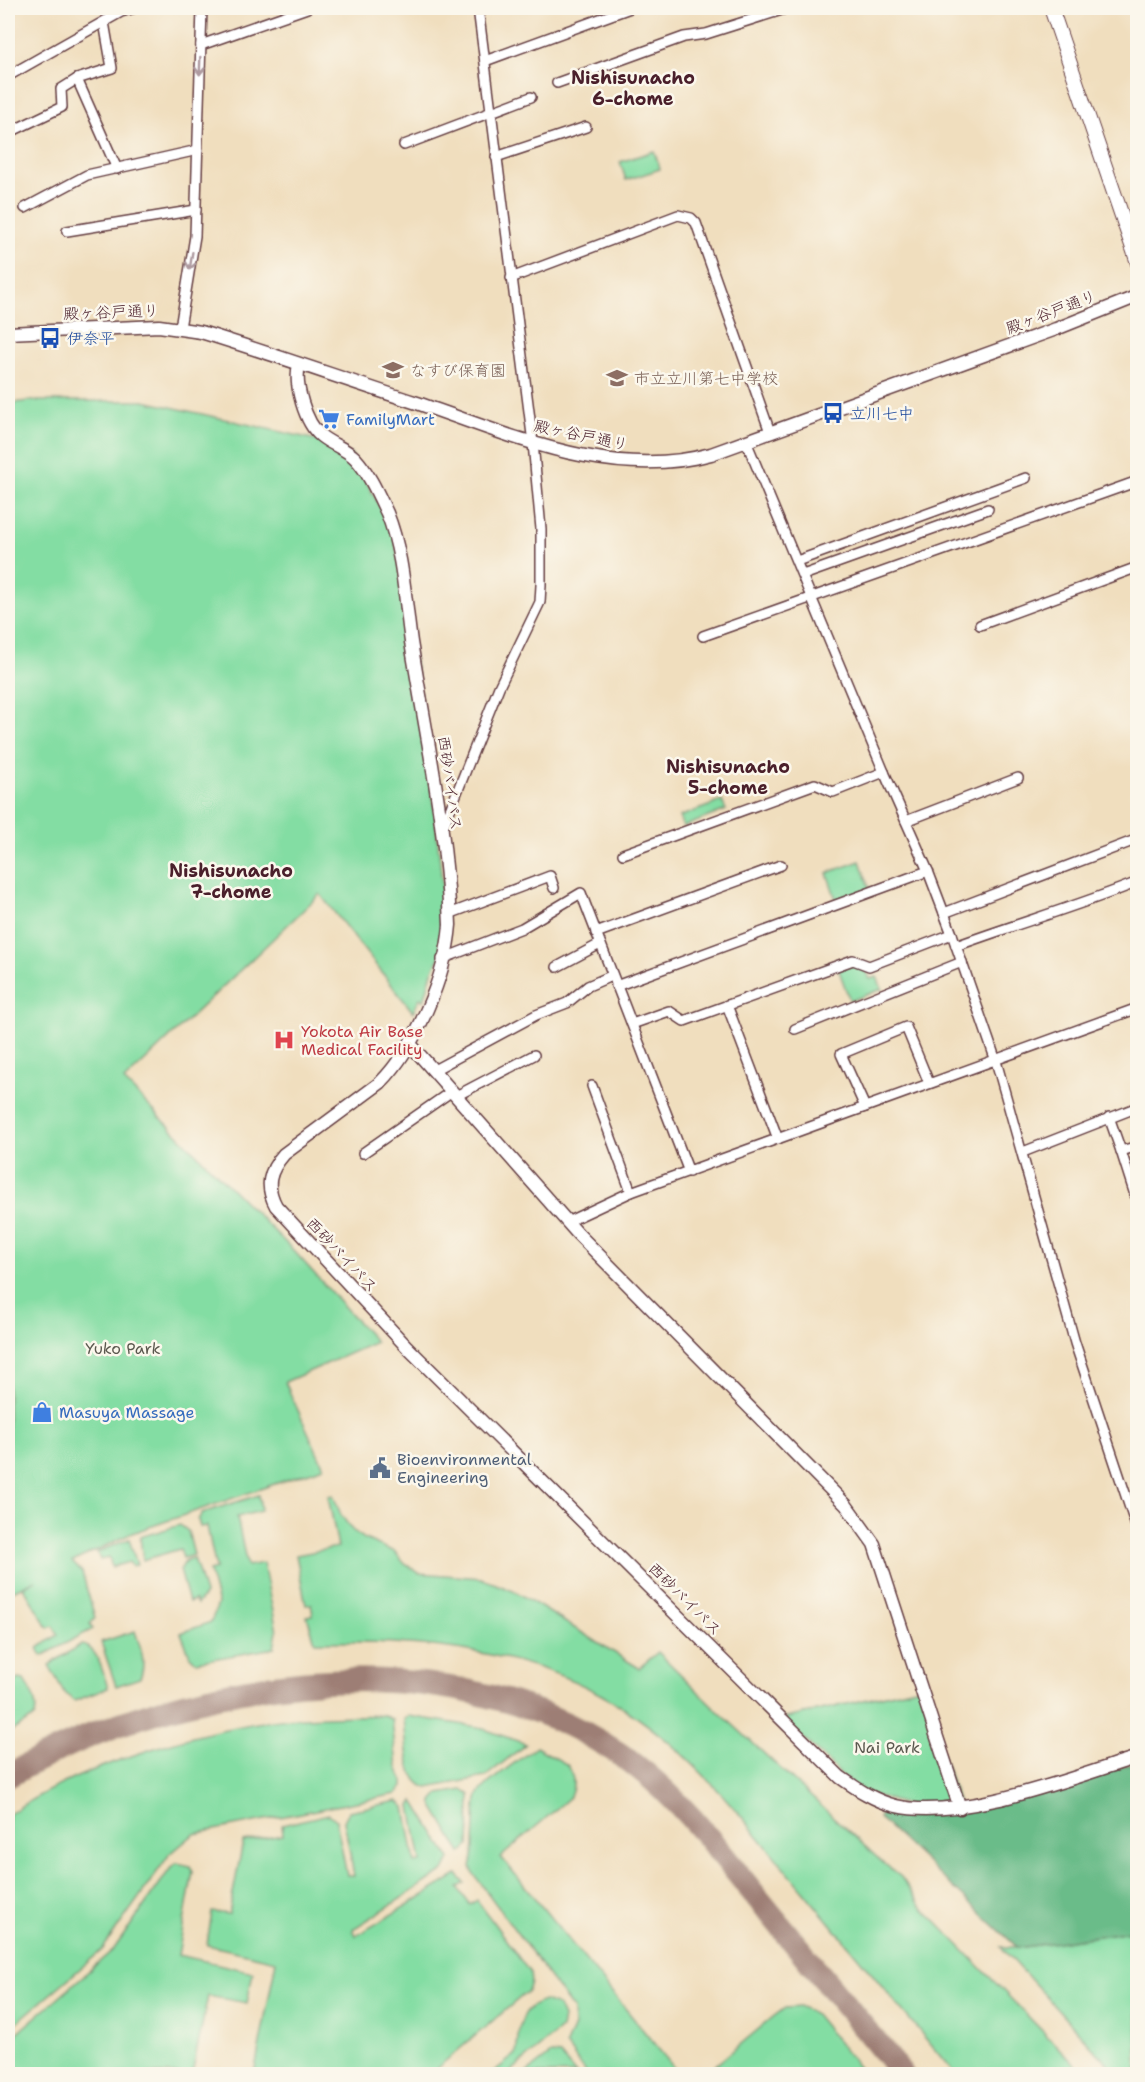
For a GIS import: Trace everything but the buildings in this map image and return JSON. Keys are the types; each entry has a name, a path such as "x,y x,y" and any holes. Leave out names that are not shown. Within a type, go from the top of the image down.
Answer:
{"main road":[{"path":"1050,8 1137,263"}],"street":[{"path":"8,76 104,22 135,8"},
{"path":"180,328 196,210 202,8"},
{"path":"201,45 307,8"},
{"path":"441,834 499,687 540,602 541,529 533,443 479,8"},
{"path":"485,61 630,8"},
{"path":"557,83 684,37 706,34 768,11 788,8"},
{"path":"8,133 62,107 61,89 77,79 112,68 104,22"},
{"path":"77,79 117,169"},
{"path":"404,146 531,97"},
{"path":"496,157 586,127"},
{"path":"25,208 87,175 198,150"},
{"path":"68,231 196,210"},
{"path":"511,279 678,215 691,218 696,223 771,432"},
{"name":"殿ヶ谷戸通り","path":"8,333 82,328 180,328 201,332 533,443 614,461 641,463 691,460 1056,329 1137,296"},
{"name":"西砂バイパス","path":"299,365 296,379 314,429 321,436 345,449 359,462 379,496 394,533 441,834 449,914 448,940 426,1012 410,1044 391,1073 284,1154 273,1167 269,1182 270,1195 281,1214 401,1342 840,1777 857,1790 896,1806 920,1809 960,1808 1137,1757"},
{"path":"746,441 884,772 928,871 952,934 996,1060 1075,1343 1137,1532"},
{"path":"797,561 1026,478"},
{"path":"703,636 1137,481"},
{"path":"951,505 956,520"},
{"path":"803,575 988,509"},
{"path":"980,625 1137,567"},
{"path":"623,854 815,784 832,792 884,772"},
{"path":"906,821 1018,778"},
{"path":"944,913 1137,840"},
{"path":"596,933 781,865"},
{"path":"616,986 928,871"},
{"path":"449,914 550,876 554,888"},
{"path":"956,946 1035,917 1051,915 1137,882"},
{"path":"442,959 522,928 581,893 611,976 689,1172"},
{"path":"632,1024 669,1011 684,1021 853,960 869,966 952,934"},
{"path":"557,967 600,944"},
{"path":"795,1029 962,962"},
{"path":"434,1070 536,1015 567,1003 588,986 611,976"},
{"path":"727,1005 778,1139"},
{"path":"567,1222 631,1192 1137,1008"},
{"path":"864,1107 841,1054 906,1027 929,1083"},
{"path":"410,1044 567,1222 642,1301 846,1505 874,1544 960,1808"},
{"path":"363,1153 454,1093 534,1054"},
{"path":"592,1086 631,1192"},
{"path":"1023,1152 1137,1107"},
{"path":"1108,1117 1135,1195 1137,1194"},
{"path":"1121,1151 1137,1146"}],"green space":[{"path":"654,151 660,169 626,180 620,162"},
{"name":"Yuko Park","path":"28,401 144,401 317,440 352,455 394,533 427,737 448,940 432,972 424,1001 420,998 413,1012 320,894 124,1081 294,1251 376,1342 285,1382 324,1467 132,1533 72,1562 82,1572 95,1618 90,1624 93,1629 42,1656 38,1648 58,1635 53,1626 48,1628 23,1587 36,1580 8,1593 8,404"},
{"path":"722,801 726,810 683,827 679,817"},
{"path":"860,861 870,890 837,902 827,873"},
{"path":"852,962 865,968 870,979 877,977 882,989 850,1001 838,968"},
{"path":"259,1495 261,1511 237,1517 247,1566 263,1563 277,1631 274,1648 196,1662 190,1656 181,1633 211,1622 218,1604 209,1571 216,1569 207,1526 200,1527 198,1520 202,1513"},
{"path":"333,1495 341,1515 352,1530 365,1539 395,1552 405,1564 419,1573 481,1578 518,1593 639,1668 658,1652 720,1713 901,1877 921,1906 1084,2074 955,2074 755,1832 708,1779 657,1732 598,1693 531,1665 496,1656 424,1645 315,1642 307,1616 313,1615 311,1604 306,1605 296,1555 338,1547 328,1496"},
{"path":"180,1525 188,1531 194,1555 183,1558 180,1549 143,1560 140,1537"},
{"path":"129,1539 137,1565 132,1566 129,1562 112,1567 109,1558 100,1560 97,1552"},
{"path":"194,1558 205,1594 197,1604 195,1600 189,1602 180,1570 186,1560"},
{"path":"135,1631 143,1660 140,1678 116,1686 101,1642"},
{"path":"80,1645 91,1649 95,1654 108,1688 75,1701 65,1694 49,1665"},
{"path":"18,1679 24,1680 32,1694 36,1706 35,1717 8,1733 8,1686"},
{"name":"Nai Park","path":"920,1687 960,1808 920,1809 857,1790 783,1719"},
{"path":"384,1715 392,1720 397,1767 403,1781 403,1787 396,1794 194,1834 169,1855 102,1950 8,2030 8,1815 61,1784 125,1758 191,1738 268,1721"},
{"path":"408,1716 478,1727 526,1744 485,1777 427,1788 414,1777 410,1768 404,1719"},
{"path":"536,1747 568,1765 572,1773 572,1793 501,1857 679,2074 587,2074 566,2045 574,2026 573,2009 473,1873 471,1866 476,1805 480,1792"},
{"path":"1137,1762 1137,1930 1018,1948 879,1818 883,1806 922,1814 961,1813"},
{"path":"463,1790 470,1795 469,1846 461,1853 433,1806 433,1801 439,1794"},
{"path":"398,1801 405,1807 415,1863 421,1862 411,1806 414,1801 450,1859 444,1871 353,1929 356,1936 457,1875 465,1883 458,1888 470,1905 477,1900 530,1973 531,1983 528,1991 430,2074 254,2074 276,1961 207,1945 212,1912 229,1914 243,1842 283,1835 282,1825 329,1814 336,1820 347,1876 354,1876 344,1821 349,1811"},
{"path":"177,1863 190,1866 193,1872 178,1955 253,1972 247,2003 208,1996 192,2074 8,2074 8,2041 114,1949 172,1866"},
{"path":"1137,1930 1137,2074 1117,2074 1001,1947 1024,1947"},
{"path":"545,2001 558,2006 563,2017 561,2029 508,2074 491,2074 516,2054 519,2029 525,2014 536,2004"},
{"path":"801,2007 815,2014 864,2074 705,2074 785,2008"},
{"path":"551,2054 560,2055 576,2074 525,2074"}],"taxiway":[{"path":"8,1776 80,1740 158,1712 239,1691 323,1681 406,1682 487,1696 564,1723 635,1765 652,1779 684,1810 713,1844 902,2074"}],"place":[{"name":"伊奈平","path":"50,338"},
{"name":"なすび保育園","path":"393,370"},
{"name":"市立立川第七中学校","path":"617,378"},
{"name":"立川七中","path":"833,413"},
{"name":"FamilyMart","path":"329,419"},
{"name":"Yokota Air Base Medical Facility","path":"284,1040"},
{"name":"Masuya Massage","path":"42,1412"},
{"name":"Bioenvironmental Engineering","path":"380,1468"}],"district":[{"name":"Nishisunacho 6-chome","path":"633,88"},
{"name":"Nishisunacho 5-chome","path":"728,777"},
{"name":"Nishisunacho 7-chome","path":"231,881"}]}
